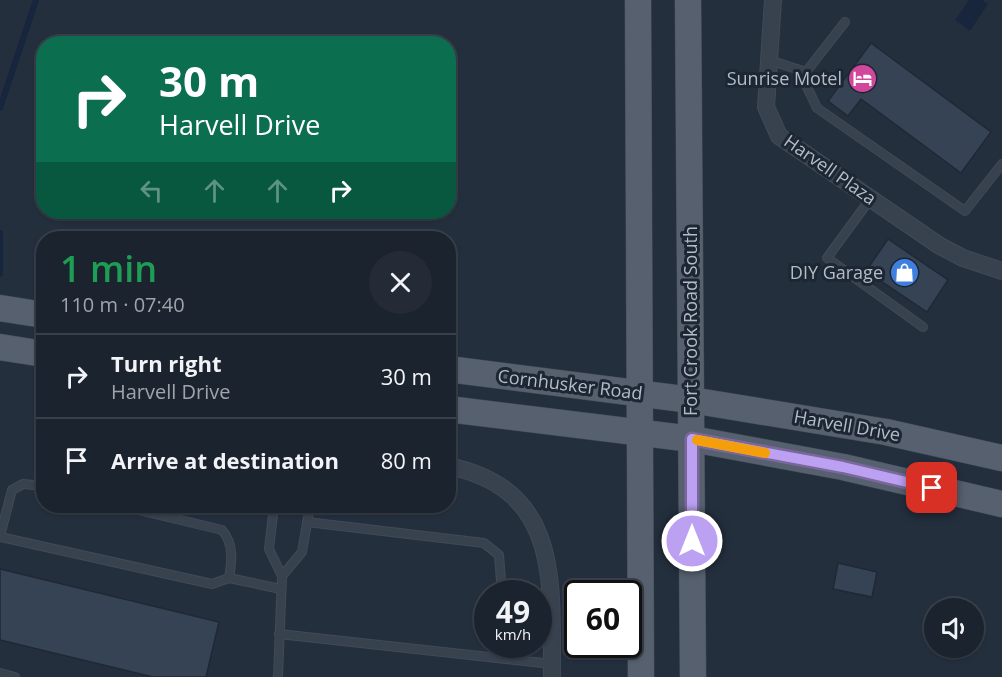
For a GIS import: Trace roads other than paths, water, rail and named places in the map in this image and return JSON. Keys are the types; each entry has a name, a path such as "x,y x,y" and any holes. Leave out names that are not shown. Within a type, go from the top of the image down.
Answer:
{"main road":[{"path":"638,0 641,677"},
{"name":"Fort Crook Road South","path":"688,0 693,677"},
{"path":"9,348 36,353"},
{"name":"Cornhusker Road","path":"456,370 691,400"},
{"name":"Harvell Drive","path":"691,400 886,432 1002,458"},
{"path":"456,410 692,439 843,467 1002,504"}],"street":[{"name":"Harvell Plaza","path":"773,0 766,107 779,136 940,246 963,258 1002,271"},
{"path":"456,468 492,481 516,499 536,527 547,554 551,587 552,670"}],"lane":[{"path":"845,22 806,72 807,87 817,108 965,211 1002,164"},
{"path":"769,60 806,72"},
{"path":"871,198 827,258 923,327"},
{"path":"36,485 23,484 12,490 0,537 212,584 229,578 281,589"},
{"path":"151,513 222,530 230,539 232,563 229,578"},
{"path":"273,513 269,549 282,576 278,677"},
{"path":"282,576 302,552 309,513"},
{"path":"308,522 484,543 499,555 501,580"},
{"path":"279,634 474,655"},
{"path":"498,658 552,670"},
{"path":"0,673 15,677"}],"water":[{"path":"969,0 982,0 988,4 970,31 955,20"}],"waterway":[{"path":"0,108 36,0"},
{"path":"0,233 0,274"}],"place":[{"name":"Sunrise Motel","path":"863,79"},
{"name":"DIY Garage","path":"904,273"}]}
